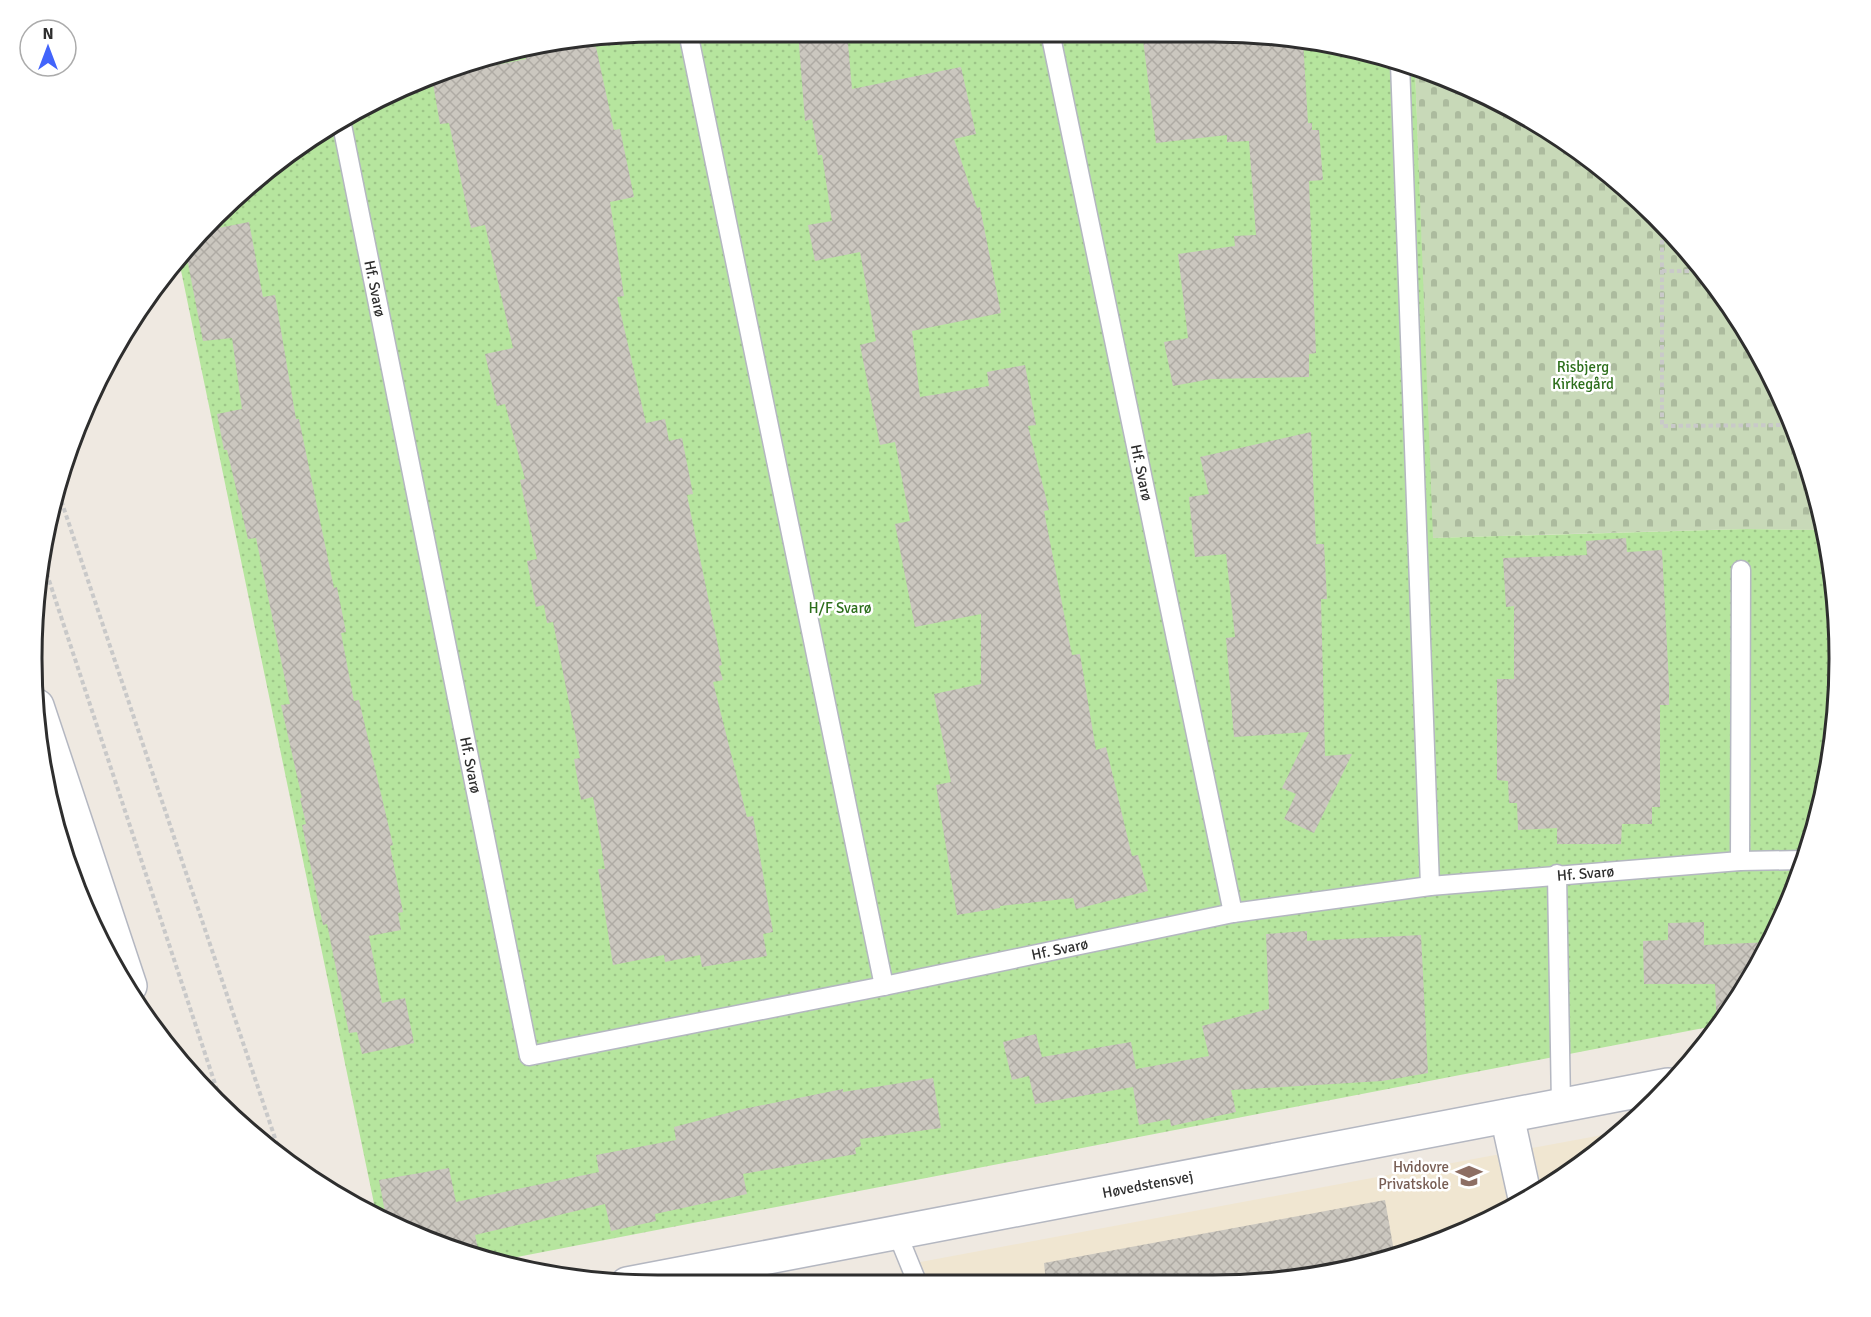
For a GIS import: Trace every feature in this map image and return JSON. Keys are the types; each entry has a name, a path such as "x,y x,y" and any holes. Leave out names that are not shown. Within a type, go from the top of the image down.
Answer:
{"street":[{"path":"47,735 121,960"},
{"name":"Høvedstensvej","path":"675,1275 1654,1088"},
{"path":"1507,1116 1523,1191"}],"lane":[{"path":"690,42 884,986"},
{"name":"Hf. Svarø","path":"1052,42 1233,913"},
{"path":"1400,72 1430,885"},
{"name":"Hf. Svarø","path":"343,129 529,1056 884,986 1233,913 1430,885 1740,861 1795,860"},
{"path":"1740,861 1741,570"},
{"path":"1557,874 1561,1105"},
{"path":"897,1233 914,1275"}],"path":[{"path":"1662,238 1662,426 1783,425"},
{"path":"1662,271 1692,271"},
{"path":"62,503 276,1143"},
{"path":"47,575 216,1087"}],"shaded area":[{"name":"Hvidovre Privatskole","path":"1604,1135 1555,1171 1485,1211 1411,1242 1333,1263 1253,1274 1212,1275 902,1275 899,1266"}],"green space":[{"name":"H/F Svarø","path":"618,43 1253,43 1293,47 1372,63 1415,77 1433,538 1746,529 1815,530 1824,578 1829,658 1828,699 1817,779 1808,818 1782,894 1746,967 1707,1027 514,1258 460,1242 423,1228 374,1205 181,269 223,223 283,169 350,125 386,106 423,89 499,63 578,47"},
{"name":"Risbjerg Kirkegård","path":"1415,77 1485,106 1555,146 1619,195 1676,252 1725,316 1765,386 1796,460 1815,530 1745,529 1432,538"}],"building":[{"path":"799,42 848,42 852,89 961,67 976,134 954,139 977,208 980,207 1001,313 912,331 920,397 989,386 987,372 1025,365 1036,425 1028,426 1049,510 1044,511 1072,655 1080,654 1096,750 1106,747 1132,856 1138,855 1148,891 1076,909 1073,898 1000,906 1000,908 957,915 936,785 951,782 934,694 981,684 981,614 915,627 895,524 910,521 895,442 880,445 860,345 876,341 860,252 815,261 808,225 832,221 822,155 818,155 812,119 805,121"},
{"path":"1143,42 1253,43 1304,49 1308,123 1312,123 1312,130 1319,130 1323,180 1309,181 1316,353 1309,354 1309,377 1211,379 1173,386 1164,342 1188,338 1178,254 1235,246 1234,236 1256,235 1249,141 1227,142 1227,135 1156,143"},
{"path":"578,47 596,47 614,130 620,129 634,197 610,202 624,296 617,297 646,423 665,419 669,441 682,438 693,494 687,495 722,665 719,666 723,680 713,682 747,817 753,816 773,932 763,934 767,956 702,967 700,955 665,962 664,955 613,965 598,869 605,869 593,797 581,800 574,759 580,758 553,622 547,623 544,605 536,607 527,561 537,559 520,480 525,479 505,404 497,406 485,354 513,348 485,225 471,228 449,123 440,124 433,85 485,67"},
{"path":"249,222 263,297 275,295 296,419 299,419 334,588 337,587 346,632 341,633 354,701 359,700 393,845 390,846 403,912 398,913 401,930 369,936 382,1003 405,998 414,1043 362,1054 357,1032 349,1033 327,924 323,925 302,825 306,824 300,798 302,798 281,705 290,704 256,538 248,539 227,450 224,450 217,414 242,409 232,338 203,341 188,261 218,228"},
{"path":"1311,432 1316,544 1324,544 1327,599 1321,599 1325,756 1352,754 1314,833 1284,819 1296,794 1282,788 1309,732 1234,737 1226,638 1235,637 1226,554 1195,557 1189,497 1209,494 1200,457"},
{"path":"1626,538 1627,552 1662,550 1669,705 1660,705 1660,807 1652,807 1652,824 1622,824 1621,844 1557,844 1557,828 1518,830 1517,803 1509,803 1508,781 1497,780 1497,679 1514,679 1514,606 1506,607 1503,558 1587,555 1586,541"},
{"path":"1704,922 1704,945 1759,943 1716,1014 1715,984 1644,984 1643,941 1668,940 1668,923"},
{"path":"1307,931 1307,941 1421,935 1428,1073 1382,1081 1231,1090 1236,1112 1171,1126 1170,1119 1139,1125 1133,1087 1035,1104 1029,1076 1012,1080 1003,1042 1036,1034 1042,1057 1131,1042 1136,1069 1209,1056 1202,1026 1269,1009 1266,934"},
{"path":"933,1078 941,1128 860,1139 861,1146 855,1148 856,1154 743,1174 747,1194 655,1214 656,1221 611,1231 605,1204 475,1235 478,1247 423,1228 385,1210 379,1180 449,1168 456,1202 599,1172 596,1155 676,1140 674,1127 743,1109 843,1089 843,1092"},
{"path":"1385,1200 1393,1247 1333,1263 1253,1274 1045,1275 1044,1263"}],"place":[{"name":"Hvidovre Privatskole","path":"1469,1176"}]}
